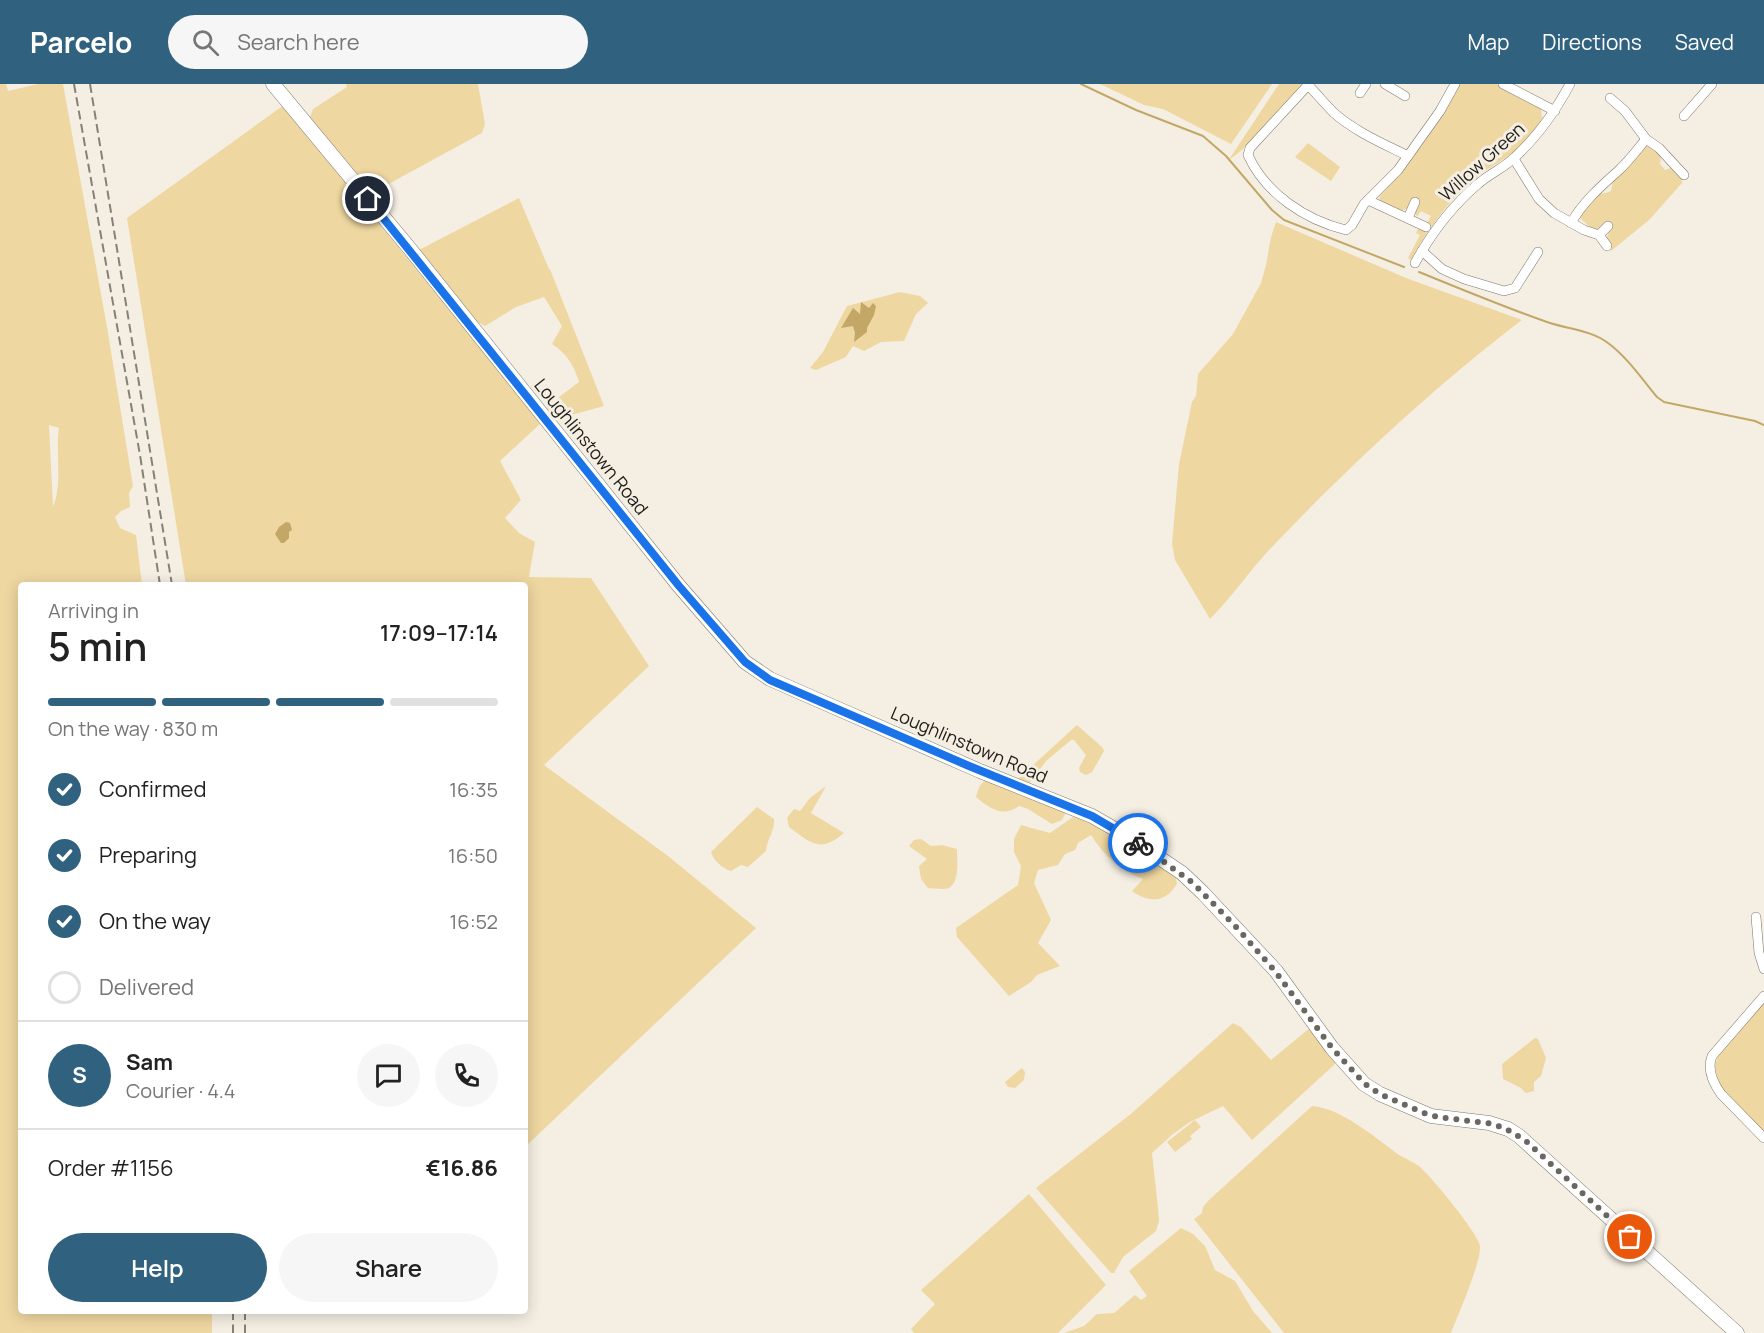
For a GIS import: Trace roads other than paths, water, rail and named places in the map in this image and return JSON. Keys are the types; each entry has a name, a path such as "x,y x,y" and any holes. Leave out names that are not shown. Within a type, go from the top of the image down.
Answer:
{"street":[{"name":"Loughlinstown Road","path":"273,84 410,249 679,586 745,662 770,680 1092,816 1127,836 1182,873 1275,971 1332,1048 1365,1084 1380,1094 1431,1116 1489,1123 1508,1129 1519,1136 1737,1333"},
{"path":"1360,93 1366,84"},
{"path":"1385,84 1405,96"},
{"path":"1408,156 1378,142 1352,126 1335,113 1309,85 1251,148 1248,155 1268,184 1287,203 1331,225 1342,229 1349,228 1368,200 1398,170 1408,156 1440,111 1455,84"},
{"path":"1503,84 1555,111"},
{"name":"Willow Green","path":"1415,263 1432,235 1462,199 1487,177 1514,159 1543,128 1570,84"},
{"path":"1684,116 1712,84"},
{"path":"1610,98 1625,111 1646,139 1659,148 1684,175"},
{"path":"1571,224 1587,200 1620,170 1646,139"},
{"path":"1514,159 1539,199 1571,224 1599,235 1606,246"},
{"path":"1368,200 1426,227"},
{"path":"1408,218 1415,202"},
{"path":"1599,235 1608,226"},
{"path":"1422,251 1442,269 1464,279 1504,291 1515,288 1538,252"},
{"path":"1756,917 1759,953 1764,969"},
{"path":"1764,996 1712,1056 1709,1065 1716,1087 1721,1094 1764,1138"}],"waterway":[{"path":"1081,84 1136,110 1203,136 1226,156 1272,210 1284,220 1404,267"},
{"path":"1419,272 1531,316 1587,332 1601,339 1622,355 1657,397 1664,402 1755,421 1764,425"}],"railway":[{"path":"74,84 140,455 160,582"},
{"path":"90,84 172,582"},
{"path":"233,1314 233,1333"},
{"path":"245,1314 245,1333"}]}
